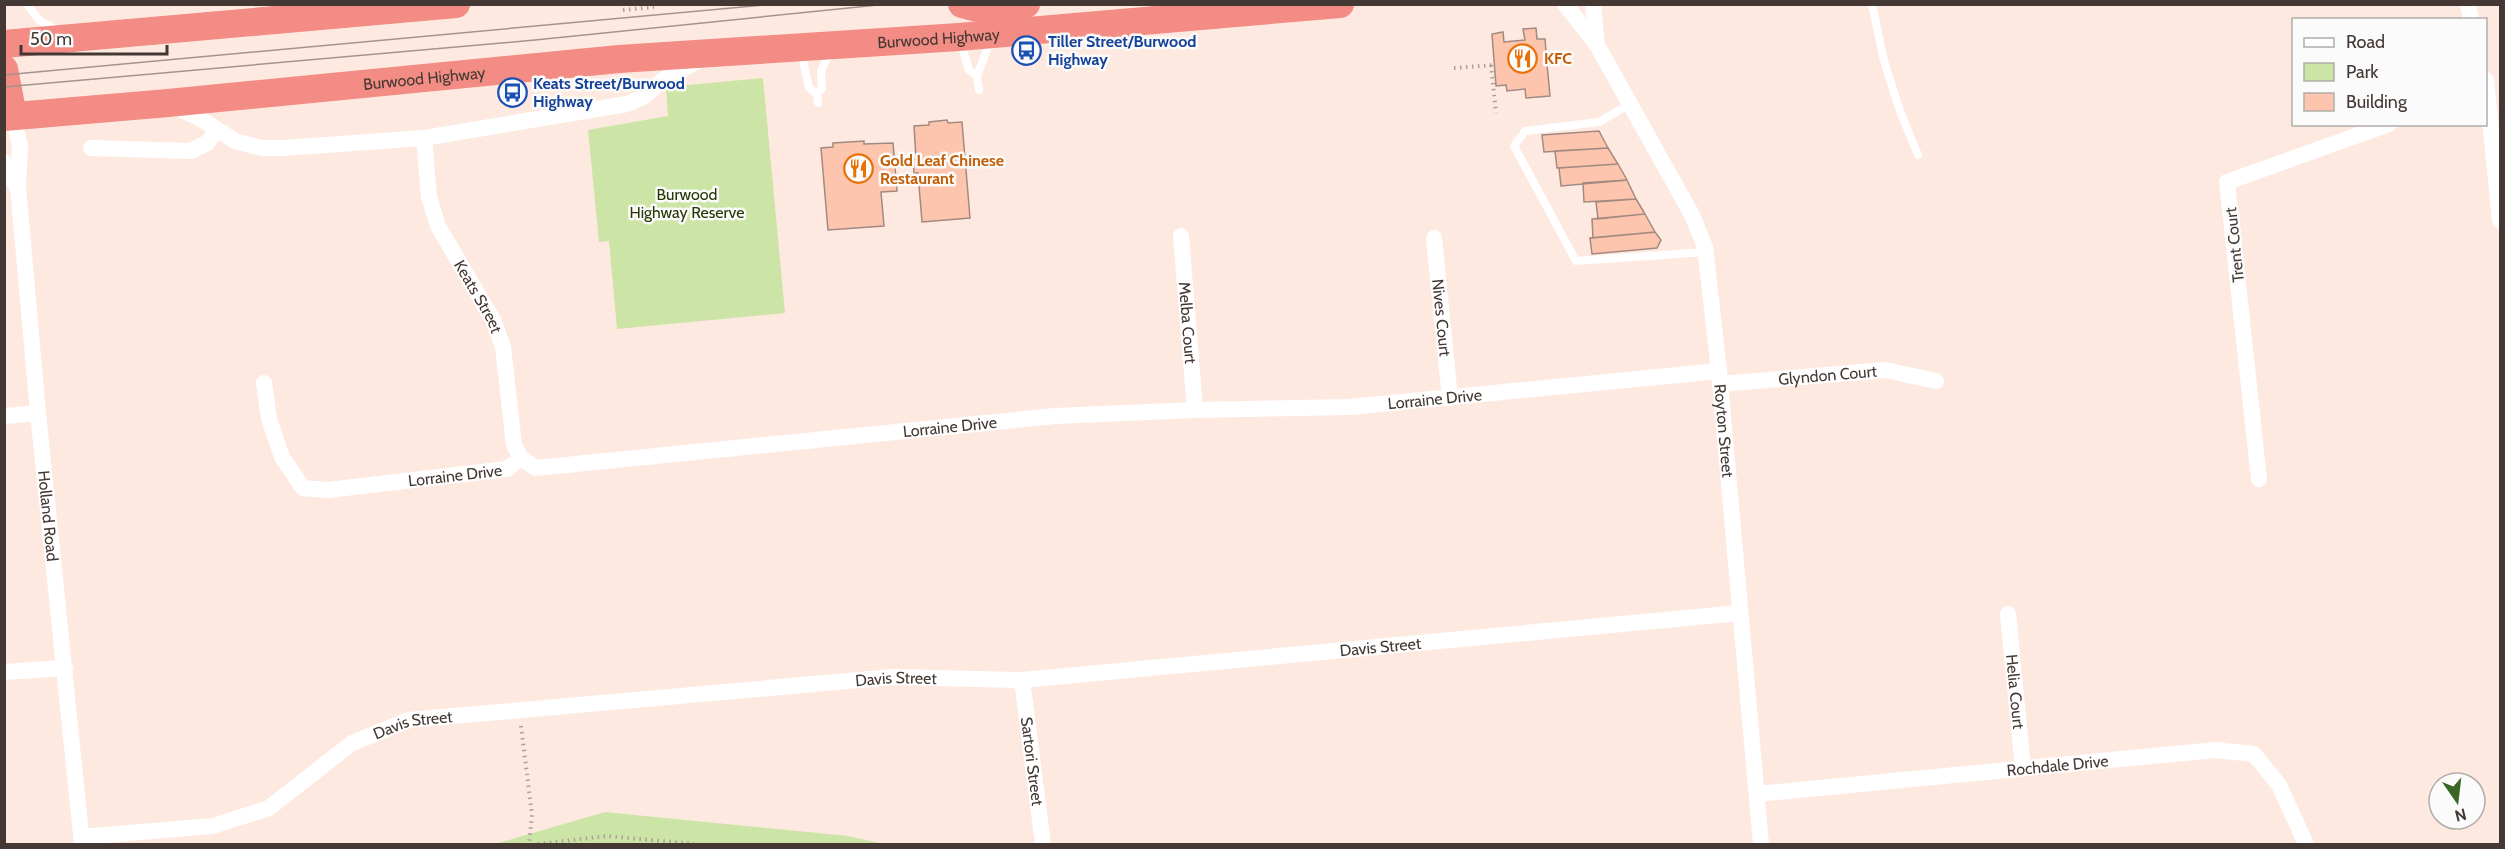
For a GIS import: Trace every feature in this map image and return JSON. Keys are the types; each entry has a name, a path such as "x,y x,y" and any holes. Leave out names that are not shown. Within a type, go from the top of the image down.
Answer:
{"highway":[{"path":"4,44 72,39 296,11 456,4"},
{"path":"962,4 977,8 1026,4"},
{"path":"1118,4 1170,19"},
{"name":"Burwood Highway","path":"9,117 168,104 510,69 715,52 993,35 1340,4"},
{"path":"4,69 9,117"}],"street":[{"name":"Royton Street","path":"1565,4 1597,45 1692,215 1706,252 1761,844"},
{"name":"Royton Street","path":"1593,4 1597,45"},
{"name":"Burwood Highway","path":"168,104 201,119 216,131 243,144 270,148 424,138 627,104 643,97 675,72 715,52"},
{"path":"2490,87 2500,221"},
{"name":"Holland Road","path":"9,117 20,146 18,187 38,413 82,841"},
{"name":"Trent Court","path":"2259,479 2227,182 2383,126"},
{"path":"91,148 191,151 207,144 216,131"},
{"name":"Keats Street","path":"424,138 429,197 438,226 499,333 514,445 521,458"},
{"name":"Holland Road","path":"4,162 18,187"},
{"name":"Melba Court","path":"1181,236 1195,410"},
{"name":"Nives Court","path":"1434,238 1450,398"},
{"name":"Glyndon Court","path":"1719,378 1885,370 1936,381"},
{"name":"Lorraine Drive","path":"264,383 269,419 282,458 303,488 328,490 507,469 521,458 536,468 1055,416 1350,407 1719,378"},
{"path":"4,416 38,413"},
{"name":"Davis Street","path":"82,841 213,826 269,808 352,743 409,720 893,677 1022,680 1740,613"},
{"name":"Helia Court","path":"2008,614 2023,768"},
{"path":"4,672 64,668"},
{"name":"Sartori Street","path":"1022,680 1043,844"},
{"name":"Rochdale Drive","path":"1757,794 2215,750 2254,754 2279,785 2306,844"}],"lane":[{"path":"27,4 39,20 72,39"},
{"path":"1872,4 1884,61 1909,137 1918,155"},
{"path":"977,76 982,70 993,35"},
{"path":"959,37 969,70 977,76 979,90"},
{"path":"800,47 809,88 818,98 822,88 821,70 833,46"},
{"path":"1630,104 1599,122 1525,131 1514,146 1576,261 1706,252"}],"path":[{"path":"623,10 654,7"},
{"path":"1454,68 1493,65 1496,113"},
{"path":"519,710 532,815 529,844"},
{"path":"538,844 607,836 694,844"}],"green space":[{"name":"Burwood Highway Reserve","path":"763,78 785,313 617,329 609,241 599,242 588,130 668,116 666,87"},
{"path":"605,812 848,836 884,844 495,844"}],"building":[{"name":"KFC","path":"1536,28 1537,39 1545,39 1546,52 1553,52 1553,63 1547,64 1550,96 1526,98 1525,89 1507,91 1506,85 1496,86 1492,34 1503,32 1504,42 1525,40 1523,29"},
{"path":"947,120 948,123 962,122 970,218 922,222 918,173 914,173 913,159 916,159 914,126"},
{"path":"1599,131 1608,148 1544,152 1542,135"},
{"name":"Gold Leaf Chinese Restaurant","path":"864,141 864,144 893,143 897,191 881,192 884,226 828,230 821,148 833,147 833,143"},
{"path":"1608,148 1618,164 1557,168 1555,151"},
{"path":"1618,164 1627,180 1561,186 1559,168"},
{"path":"1627,180 1636,199 1584,202 1583,183"},
{"path":"1636,199 1645,214 1598,219 1596,202"},
{"path":"1645,214 1655,232 1593,238 1592,219"},
{"path":"1655,232 1661,240 1657,248 1592,254 1590,238"}],"tram line":[{"path":"4,75 775,4"},
{"path":"4,87 535,40 888,4"}],"place":[{"name":"Tiller Street/Burwood Highway","path":"1027,50"},
{"name":"KFC","path":"1523,58"},
{"name":"Keats Street/Burwood Highway","path":"512,92"},
{"name":"Gold Leaf Chinese Restaurant","path":"859,169"}]}
